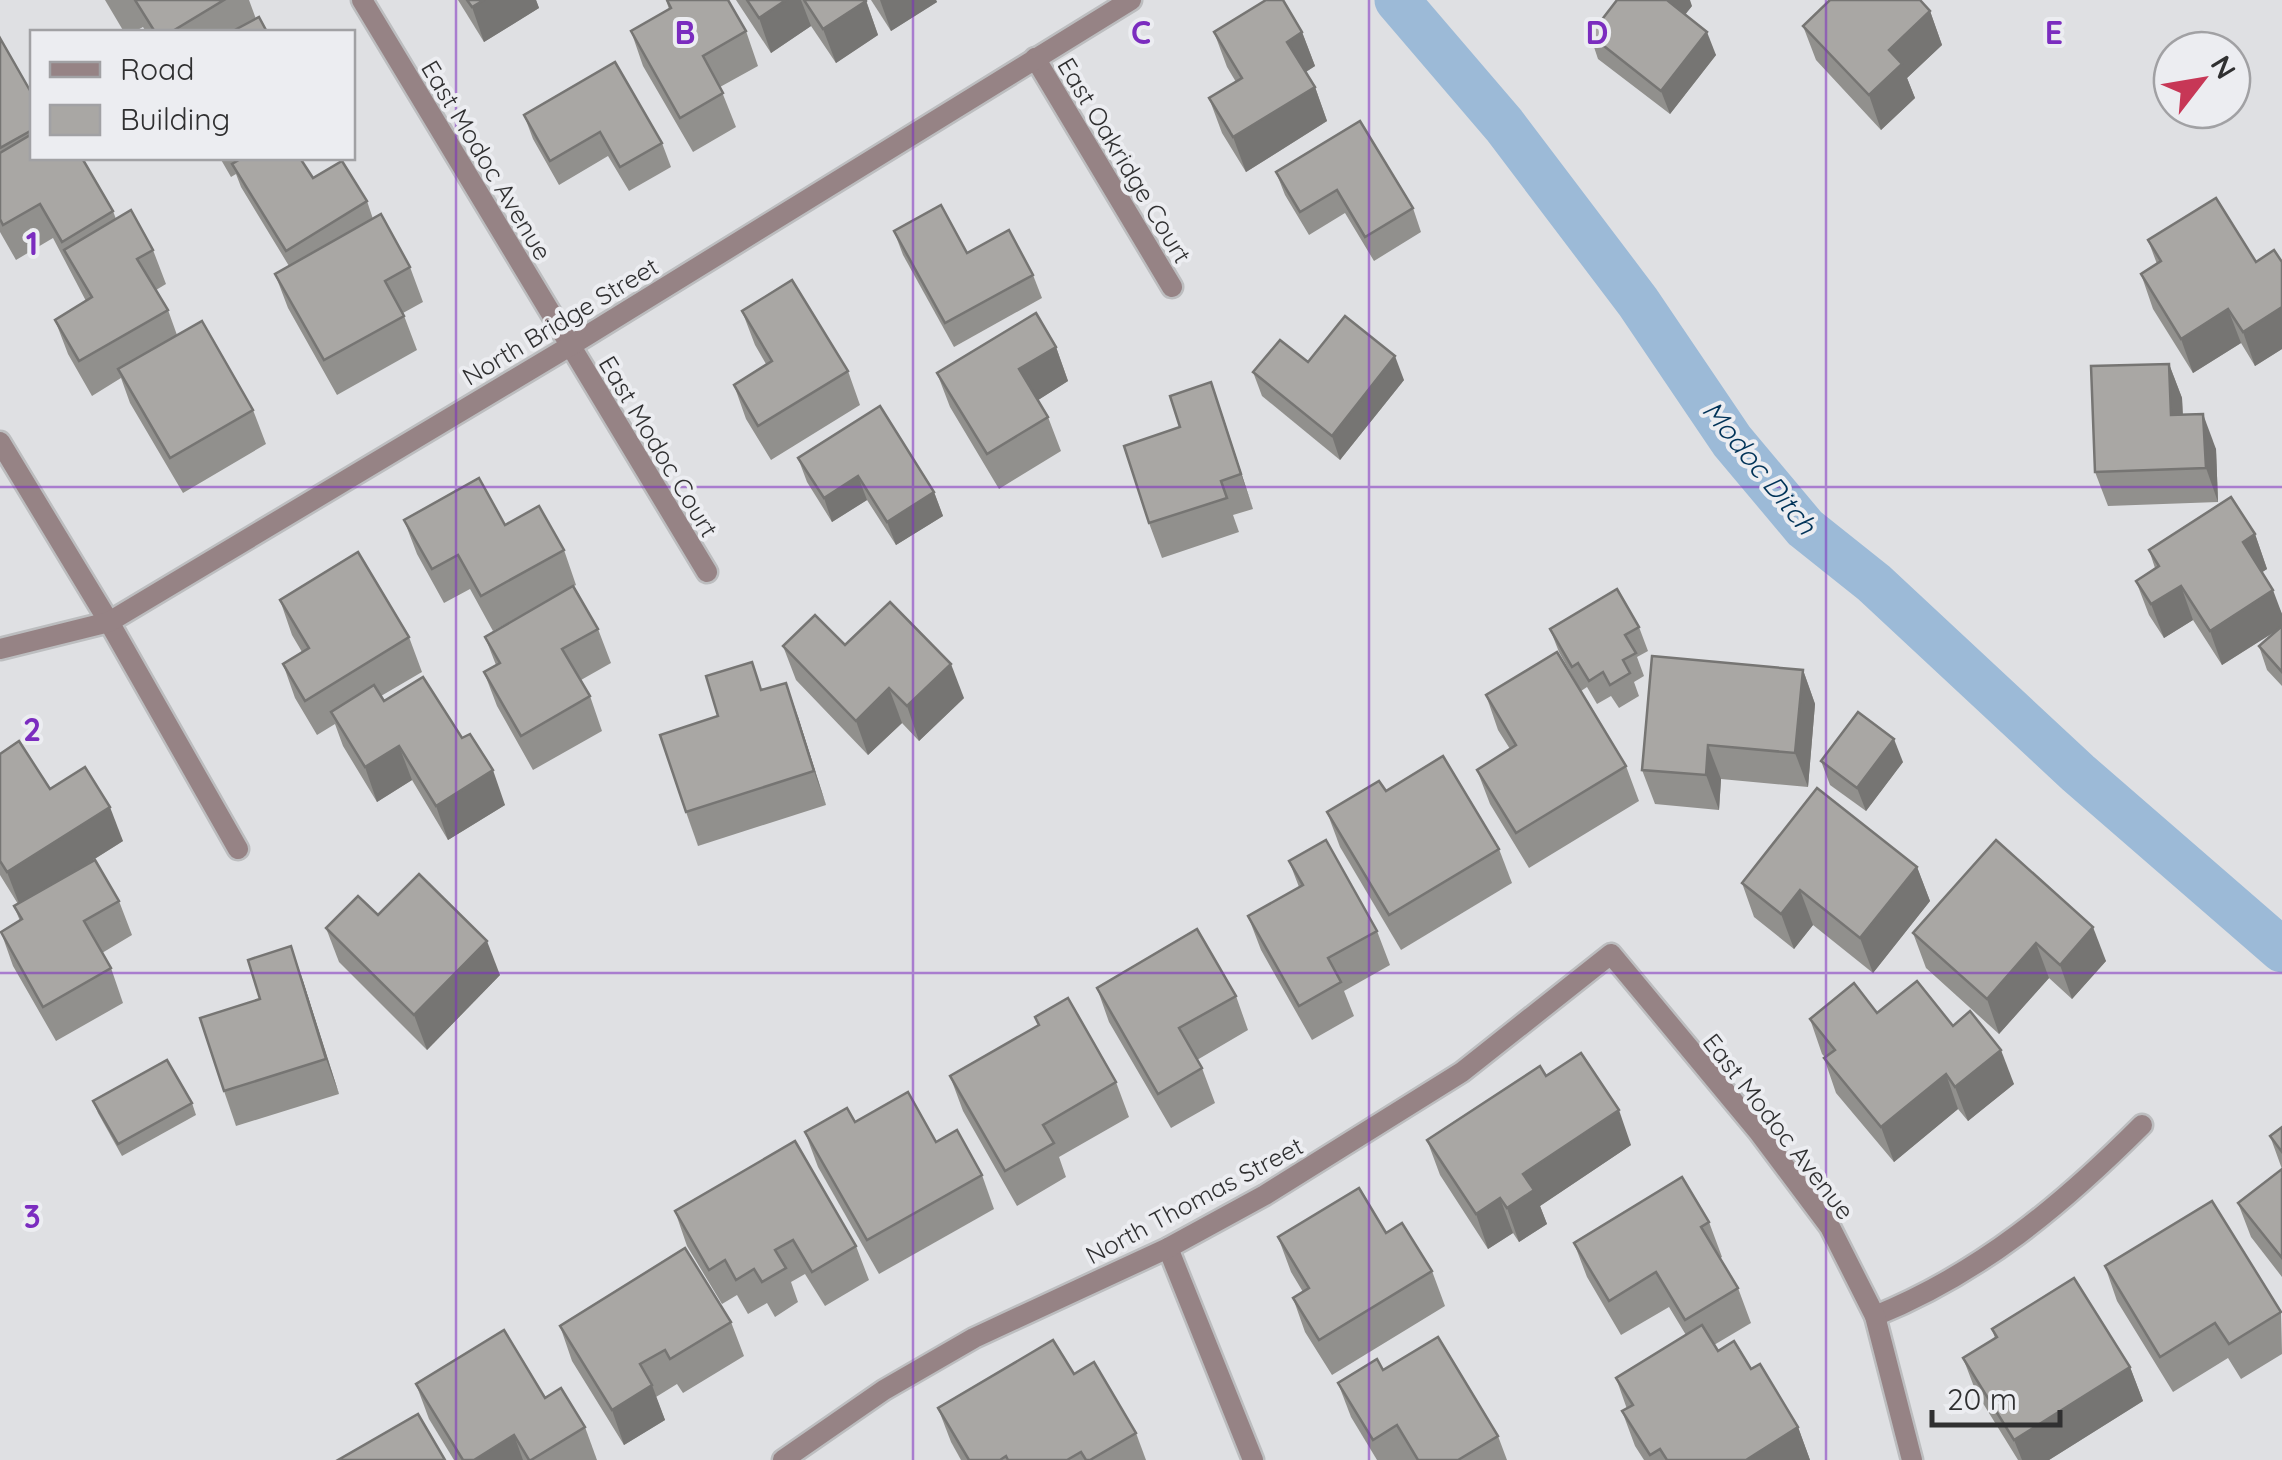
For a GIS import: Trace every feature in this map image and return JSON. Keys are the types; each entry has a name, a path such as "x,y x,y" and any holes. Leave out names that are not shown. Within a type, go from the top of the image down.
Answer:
{"street":[{"name":"East Modoc Avenue","path":"362,0 570,346"},
{"name":"North Bridge Street","path":"0,649 109,622 570,346 1131,0"},
{"name":"East Oakridge Court","path":"1035,58 1172,287"},
{"name":"East Modoc Court","path":"570,346 707,572"},
{"path":"0,442 109,622 238,849"},
{"name":"East Modoc Avenue","path":"1611,954 1758,1131 1830,1227 1875,1316 1912,1460"},
{"name":"North Thomas Street","path":"782,1460 884,1390 974,1338 1168,1248 1265,1195 1462,1072 1611,954"},
{"path":"1875,1316 1925,1296 2008,1244 2080,1188 2142,1125"},
{"path":"1168,1248 1253,1460"}],"building":[{"path":"135,0 224,0 174,30 154,30"},
{"path":"667,0 728,0 746,31 703,56 723,93 680,118 631,31 671,8"},
{"path":"747,0 786,0 759,18"},
{"path":"804,0 866,0 866,1 823,29"},
{"path":"1266,0 1283,0 1302,32 1287,42 1315,87 1233,137 1209,98 1242,78 1214,32"},
{"path":"1617,0 1669,0 1707,32 1661,91 1590,35"},
{"path":"1830,0 1920,0 1930,11 1889,50 1902,64 1869,95 1803,26"},
{"path":"259,17 266,30 235,30"},
{"path":"0,38 30,90 30,131 0,148"},
{"path":"615,62 662,143 620,167 600,132 550,161 524,115"},
{"path":"1360,121 1413,208 1365,237 1337,190 1300,212 1276,172"},
{"path":"30,135 30,160 83,160 113,211 62,242 40,204 3,225 0,153"},
{"path":"239,160 301,160 313,178 342,161 367,201 286,251 232,164"},
{"path":"2216,198 2256,262 2274,250 2282,262 2282,307 2243,332 2228,309 2181,339 2141,274 2161,261 2148,240"},
{"path":"941,205 967,253 1009,230 1033,275 945,323 894,231"},
{"path":"131,210 153,250 137,259 168,310 79,361 55,320 92,297 64,250"},
{"path":"381,214 410,267 385,281 404,316 324,360 275,274"},
{"path":"792,280 848,371 758,426 734,385 772,361 742,311"},
{"path":"1036,313 1056,347 1019,369 1048,417 987,454 937,373"},
{"path":"1345,316 1395,356 1332,436 1253,372 1280,340 1308,362"},
{"path":"202,321 253,410 170,458 118,369"},
{"path":"2169,364 2171,415 2203,414 2206,468 2095,472 2091,366"},
{"path":"1211,382 1241,474 1221,481 1227,498 1149,523 1124,446 1180,427 1170,396"},
{"path":"880,406 934,492 887,522 858,476 824,498 798,458"},
{"path":"479,478 505,525 539,506 564,550 481,596 458,555 432,569 404,520"},
{"path":"2231,497 2255,534 2243,542 2273,590 2210,631 2181,586 2151,604 2136,581 2159,566 2149,550"},
{"path":"358,552 409,637 305,701 283,664 309,648 280,600"},
{"path":"573,586 598,629 562,649 590,696 521,736 484,672 500,663 485,637"},
{"path":"1617,589 1639,627 1625,635 1636,653 1623,660 1630,673 1610,685 1603,672 1589,681 1578,663 1572,667 1550,629"},
{"path":"890,602 951,664 907,706 889,688 856,721 783,646 815,615 845,645"},
{"path":"2282,626 2282,672 2259,646"},
{"path":"1557,652 1626,766 1516,833 1477,770 1516,745 1486,695"},
{"path":"1652,656 1803,670 1795,753 1708,745 1706,775 1642,770"},
{"path":"752,662 761,690 786,683 814,771 686,812 660,735 718,716 706,676"},
{"path":"423,677 462,738 470,734 493,770 436,806 399,746 365,767 331,712 374,685 384,701"},
{"path":"1858,712 1894,739 1857,788 1821,761"},
{"path":"19,741 50,789 85,767 110,807 7,872 0,861 0,754"},
{"path":"1443,756 1499,849 1389,915 1327,812 1379,781 1386,791"},
{"path":"1817,788 1917,867 1860,938 1800,890 1781,914 1742,883"},
{"path":"1326,840 1377,931 1328,958 1341,982 1299,1006 1248,916 1303,885 1289,861"},
{"path":"1996,840 2093,927 2060,965 2036,943 1987,999 1913,933"},
{"path":"95,860 119,901 84,921 111,968 43,1007 1,932 22,919 14,906"},
{"path":"419,874 487,941 414,1015 326,928 358,896 378,915"},
{"path":"1197,929 1236,996 1179,1028 1202,1068 1158,1094 1097,988"},
{"path":"291,946 326,1059 224,1091 200,1018 260,999 248,960"},
{"path":"1917,981 1953,1026 1970,1011 2001,1050 1955,1087 1946,1074 1881,1127 1824,1058 1835,1050 1810,1019 1854,983 1877,1013"},
{"path":"1068,998 1116,1082 1043,1125 1054,1143 1005,1171 950,1076 1039,1025 1035,1017"},
{"path":"1581,1053 1619,1110 1523,1174 1534,1190 1507,1208 1500,1198 1476,1214 1427,1140 1540,1066 1546,1076"},
{"path":"167,1060 192,1103 118,1144 93,1101"},
{"path":"908,1092 936,1142 957,1130 982,1175 867,1240 805,1132 847,1108 855,1122"},
{"path":"2282,1127 2282,1152 2270,1136"},
{"path":"795,1141 856,1246 812,1272 793,1240 775,1250 786,1268 762,1282 754,1269 736,1280 725,1260 709,1270 675,1211"},
{"path":"2282,1169 2282,1258 2238,1203"},
{"path":"1682,1177 1709,1222 1701,1227 1738,1288 1685,1320 1656,1272 1609,1301 1574,1243"},
{"path":"1359,1188 1386,1233 1402,1223 1432,1271 1319,1340 1293,1298 1309,1288 1278,1237"},
{"path":"2212,1201 2281,1312 2229,1344 2215,1323 2160,1357 2105,1266"},
{"path":"685,1248 731,1322 670,1359 665,1350 640,1364 652,1385 612,1410 560,1326"},
{"path":"2074,1278 2130,1367 2014,1440 1963,1358 1997,1337 1992,1329"},
{"path":"1702,1325 1718,1351 1734,1341 1751,1369 1760,1364 1798,1427 1746,1460 1667,1460 1660,1449 1650,1455 1622,1411 1633,1405 1616,1378"},
{"path":"504,1330 545,1398 561,1388 585,1427 531,1460 514,1435 474,1460 463,1460 416,1384"},
{"path":"1438,1337 1498,1436 1458,1460 1418,1460 1397,1425 1373,1440 1338,1383 1377,1359 1383,1370"},
{"path":"1053,1340 1074,1374 1094,1362 1136,1433 1090,1460 1081,1452 1067,1460 1008,1460 1006,1456 1000,1460 969,1460 938,1408"},
{"path":"418,1414 445,1460 338,1460"}],"waterway":[{"name":"Modoc Ditch","path":"1397,0 1504,125 1638,302 1732,441 1805,528 1874,583 2078,773 2282,950"}]}
